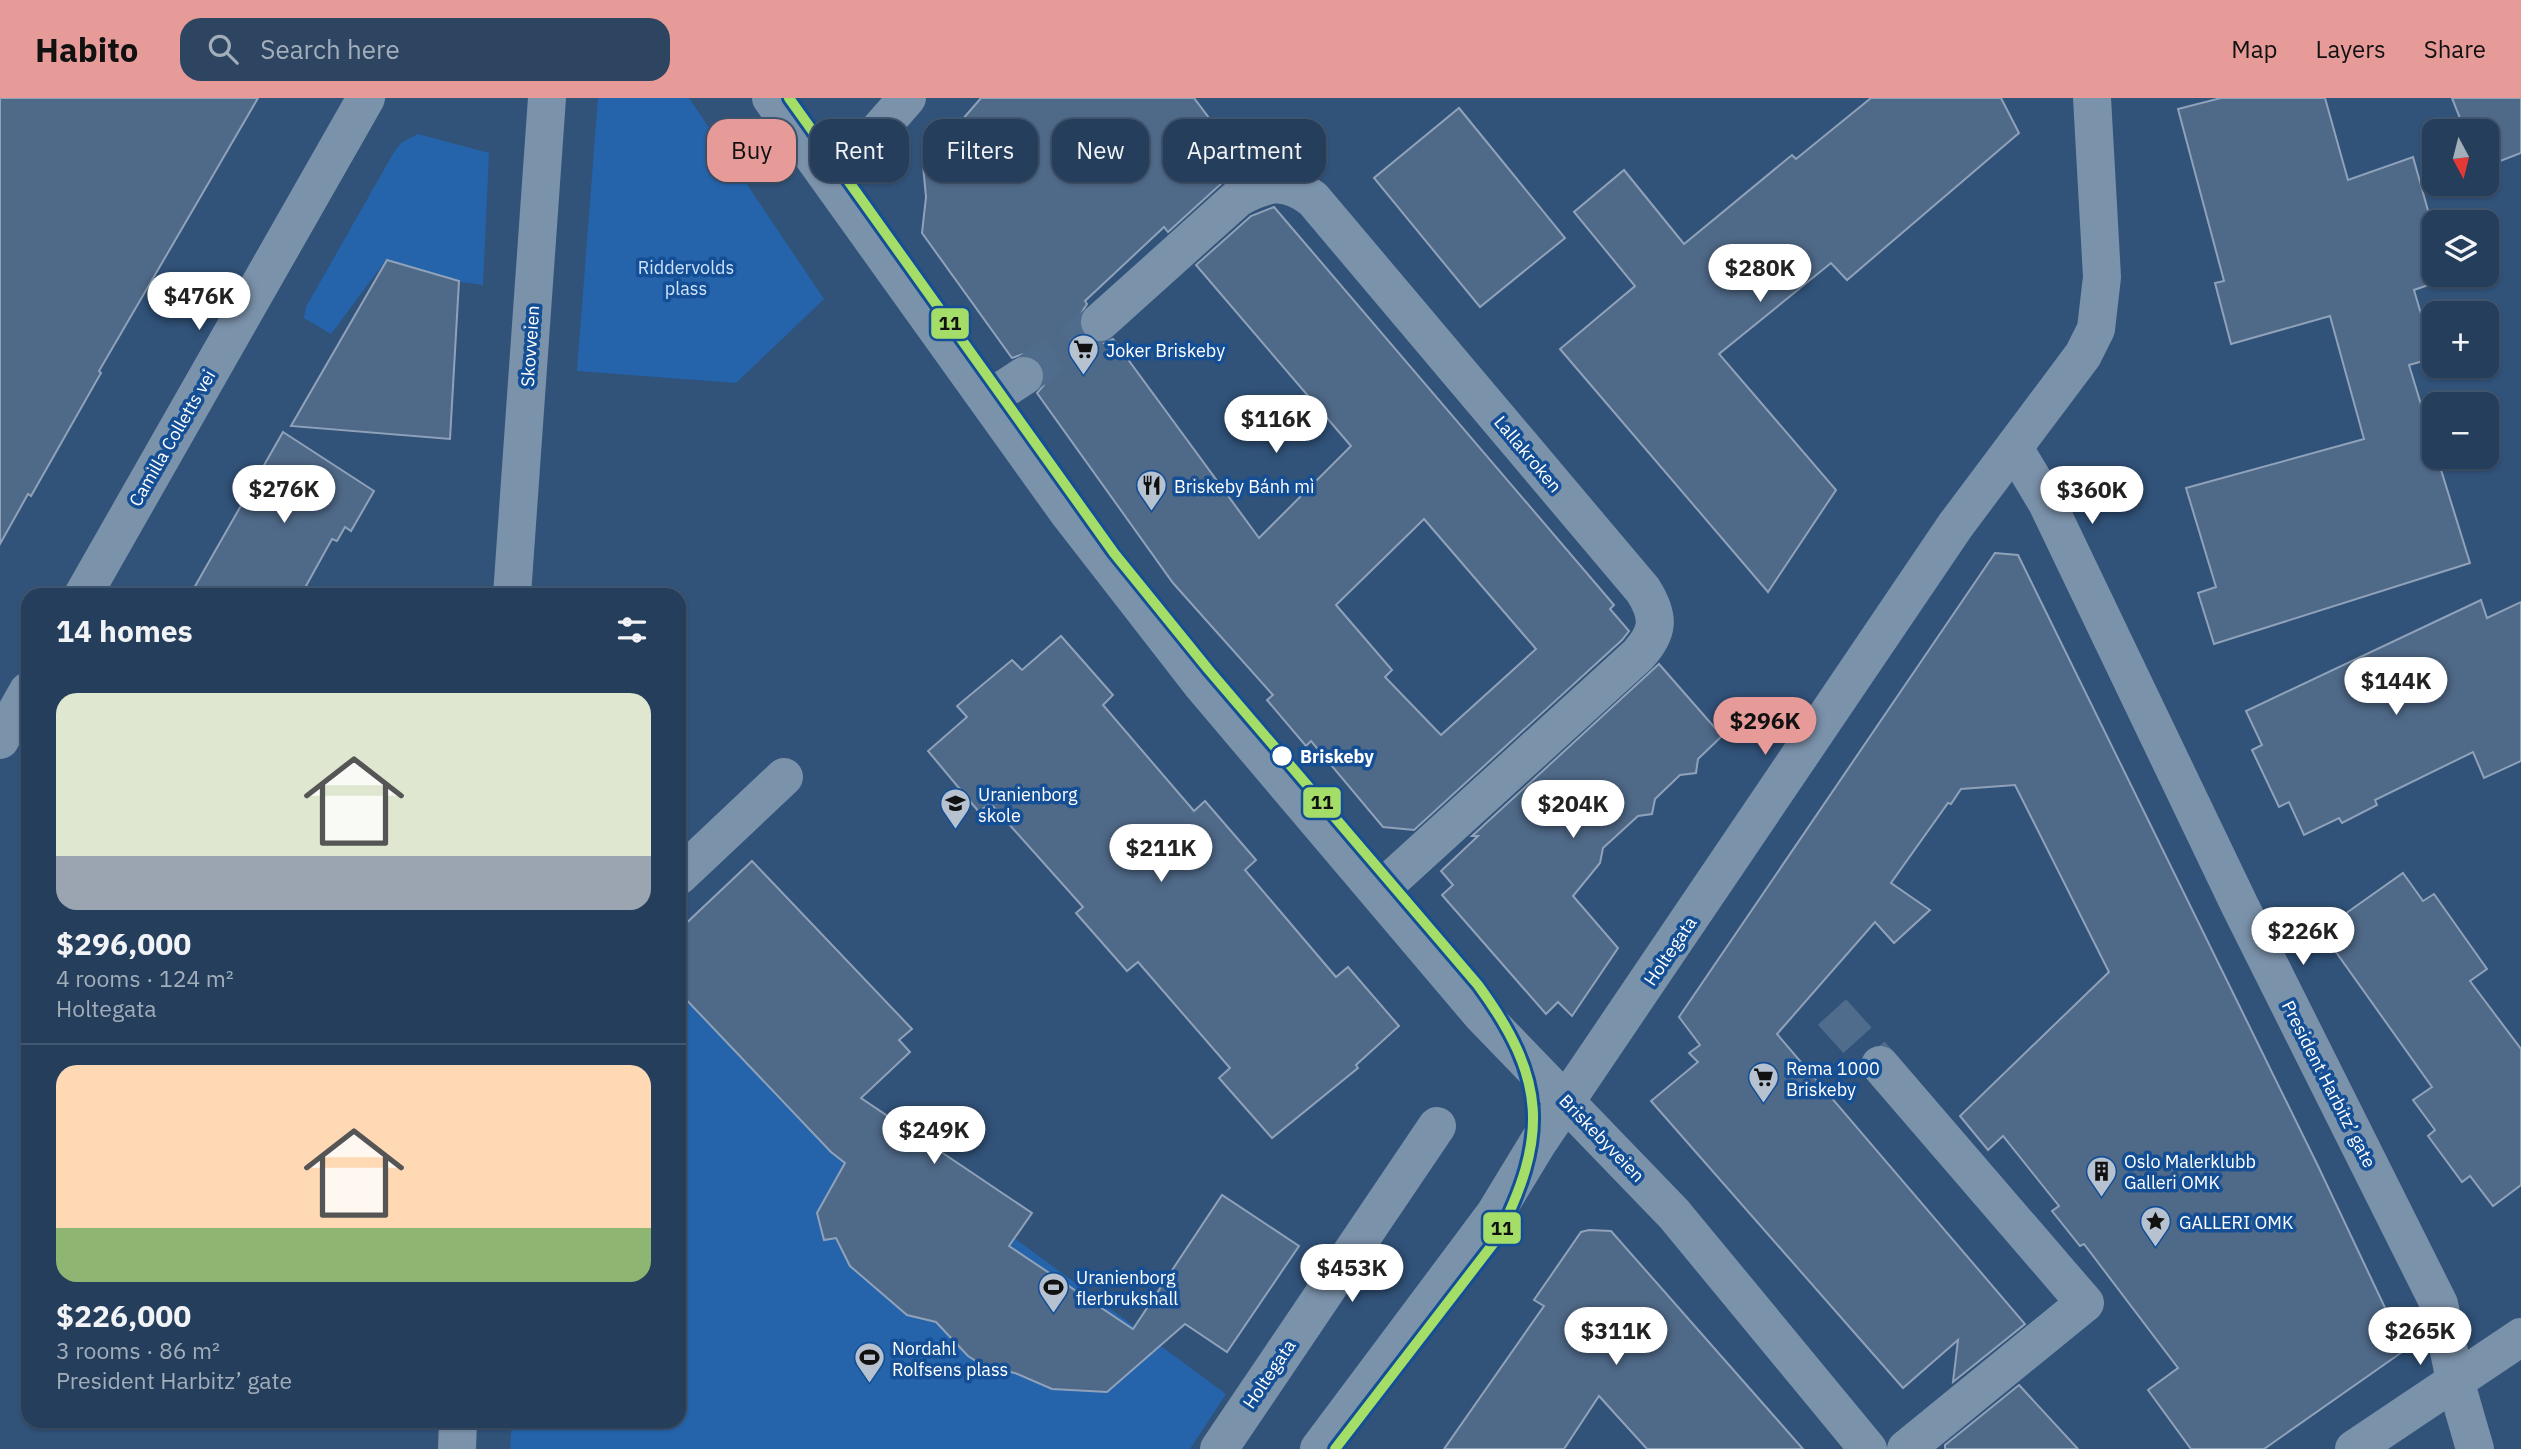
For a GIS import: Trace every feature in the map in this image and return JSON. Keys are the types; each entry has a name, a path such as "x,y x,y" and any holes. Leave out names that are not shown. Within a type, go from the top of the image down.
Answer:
{"street":[{"name":"Camilla Colletts vei","path":"87,588 366,98"},
{"name":"Skovveien","path":"512,588 547,98"},
{"name":"Briskebyveien","path":"771,98 810,150"},
{"path":"889,119 907,98"},
{"path":"2014,448 2082,355 2096,329 2102,277 2092,98"},
{"name":"Briskebyveien","path":"834,182 1067,511 1203,686 1481,1014 1674,1214 1868,1449"},
{"name":"Lallakroken","path":"1100,322 1238,198 1258,187 1278,184 1297,187 1313,199 1643,590 1654,607 1655,625 1650,641 1637,655 1379,891"},
{"path":"989,399 1024,376"},
{"name":"President Harbitz’ gate","path":"2014,448 2047,503 2240,906 2439,1304 2455,1380 2475,1449"},
{"name":"Holtegata","path":"1319,1449 1494,1215 1539,1141 1955,526 2014,448"},
{"path":"0,740 21,703"},
{"path":"686,869 784,777"},
{"path":"1880,1065 2085,1303 1906,1449"},
{"name":"Holtegata","path":"1219,1449 1437,1126"},
{"path":"2354,1449 2521,1337"},
{"path":"457,1449 458,1428"}],"green space":[{"name":"Riddervolds plass","path":"598,98 689,98 707,125 707,182 745,182 824,299 736,383 577,371"},
{"path":"418,134 489,153 483,285 461,282 386,260 331,334 304,318 306,307 394,152 401,143"},
{"path":"686,996 1226,1394 1190,1449 510,1449 512,1428 686,1428"}],"building":[{"path":"0,98 258,98 99,371 101,373 31,496 28,494 0,544"},
{"path":"981,98 1194,98 1210,119 1163,119 1163,182 1223,182 1168,232 1164,227 1085,301 1087,304 1080,315 1079,326 1083,336 1093,343 1104,343 1113,339 1259,538 1351,446 1196,265 1251,216 1274,207 1614,605 1610,609 1629,631 1414,830 1383,827 1311,741 1306,746 1267,700 1273,695 1173,583 1037,393 1044,385 1046,375 1042,363 1033,356 1023,354 1012,358 922,233 926,197 925,182 1038,182 1038,119 963,119","holes":["1424,519 1536,649 1441,735 1385,677 1392,670 1336,605"]},
{"path":"1871,98 2001,98 2019,133 1847,280 1831,263 1719,354 1836,490 1768,592 1560,349 1635,286 1574,212 1624,170 1684,244 1792,155 1796,159"},
{"path":"2221,98 2325,98 2348,180 2413,157 2428,210 2422,210 2423,287 2414,290 2422,317 2422,361 2409,365 2422,408 2422,469 2441,469 2470,563 2214,644 2198,593 2216,587 2186,488 2364,439 2330,316 2231,344 2215,283 2224,281 2178,109"},
{"path":"2452,98 2521,98 2521,153 2499,161 2499,119 2460,119"},
{"path":"1459,108 1565,238 1480,307 1374,178"},
{"path":"387,260 459,281 450,439 291,426"},
{"path":"283,432 374,491 351,531 345,527 337,541 332,539 305,588 194,588"},
{"path":"1995,553 2018,555 2318,1166 2405,1350 2264,1449 2191,1449 2148,1390 2178,1368 2084,1244 2080,1246 2052,1211 2059,1206 2003,1136 1988,1150 1960,1116 2109,972 2015,785 1961,789 1891,883 1930,910 1894,943 1875,922 1777,1034 2025,1324 1953,1382 1958,1340 1903,1388 1651,1101 1698,1062 1689,1053 1700,1045 1679,1017"},
{"path":"2481,600 2487,618 2521,602 2521,761 2484,778 2473,752 2375,800 2377,805 2342,823 2339,818 2304,835 2289,802 2279,807 2252,750 2262,745 2246,711"},
{"path":"1061,636 1113,695 1103,705 1194,811 1205,801 1256,860 1245,870 1336,977 1348,967 1399,1026 1356,1065 1358,1068 1272,1138 1219,1078 1230,1068 1138,962 1127,971 1076,913 1083,907 990,803 979,812 928,751 967,717 957,706 1012,660 1022,670"},
{"path":"1659,664 1722,736 1698,759 1696,773 1680,775 1655,799 1652,814 1638,816 1603,848 1600,863 1573,896 1618,948 1572,1016 1558,1002 1546,1014 1442,895 1453,885 1441,871 1478,836 1472,836"},
{"path":"752,861 912,1029 899,1040 910,1052 861,1098 1032,1213 1009,1246 1133,1329 1222,1195 1299,1246 1227,1352 1185,1324 1107,1392 1052,1389 1015,1373 987,1368 968,1356 936,1322 907,1315 850,1266 836,1238 824,1240 817,1213 845,1163 831,1152 686,999 686,923"},
{"path":"2403,873 2423,901 2434,894 2487,969 2470,981 2521,1049 2521,1185 2493,1206 2470,1176 2462,1182 2428,1136 2435,1130 2413,1100 2432,1087 2321,931"},
{"path":"1611,1231 1803,1449 1647,1449 1599,1396 1564,1449 1444,1449 1544,1306 1534,1300 1581,1232"},
{"path":"2019,1385 2078,1449 1945,1449 1945,1445"}],"tunnel":[{"path":"1024,376 1100,322"},
{"path":"1832,1012 1880,1065"}],"transit line":[{"name":"11","path":"789,98 1114,553 1208,669 1478,985 1501,1019 1517,1050 1528,1080 1533,1109 1532,1139 1525,1170 1513,1203 1496,1240 1335,1449"}],"place":[{"name":"Joker Briskeby","path":"1083,377"},
{"name":"Briskeby Bánh mì","path":"1151,513"},
{"name":"Briskeby","path":"1282,756"},
{"name":"Uranienborg skole","path":"955,831"},
{"name":"Rema 1000 Briskeby","path":"1763,1105"},
{"name":"Oslo Malerklubb Galleri OMK","path":"2101,1198"},
{"name":"GALLERI OMK","path":"2156,1249"},
{"name":"Uranienborg flerbrukshall","path":"1053,1314"},
{"name":"Nordahl Rolfsens plass","path":"869,1385"}]}
